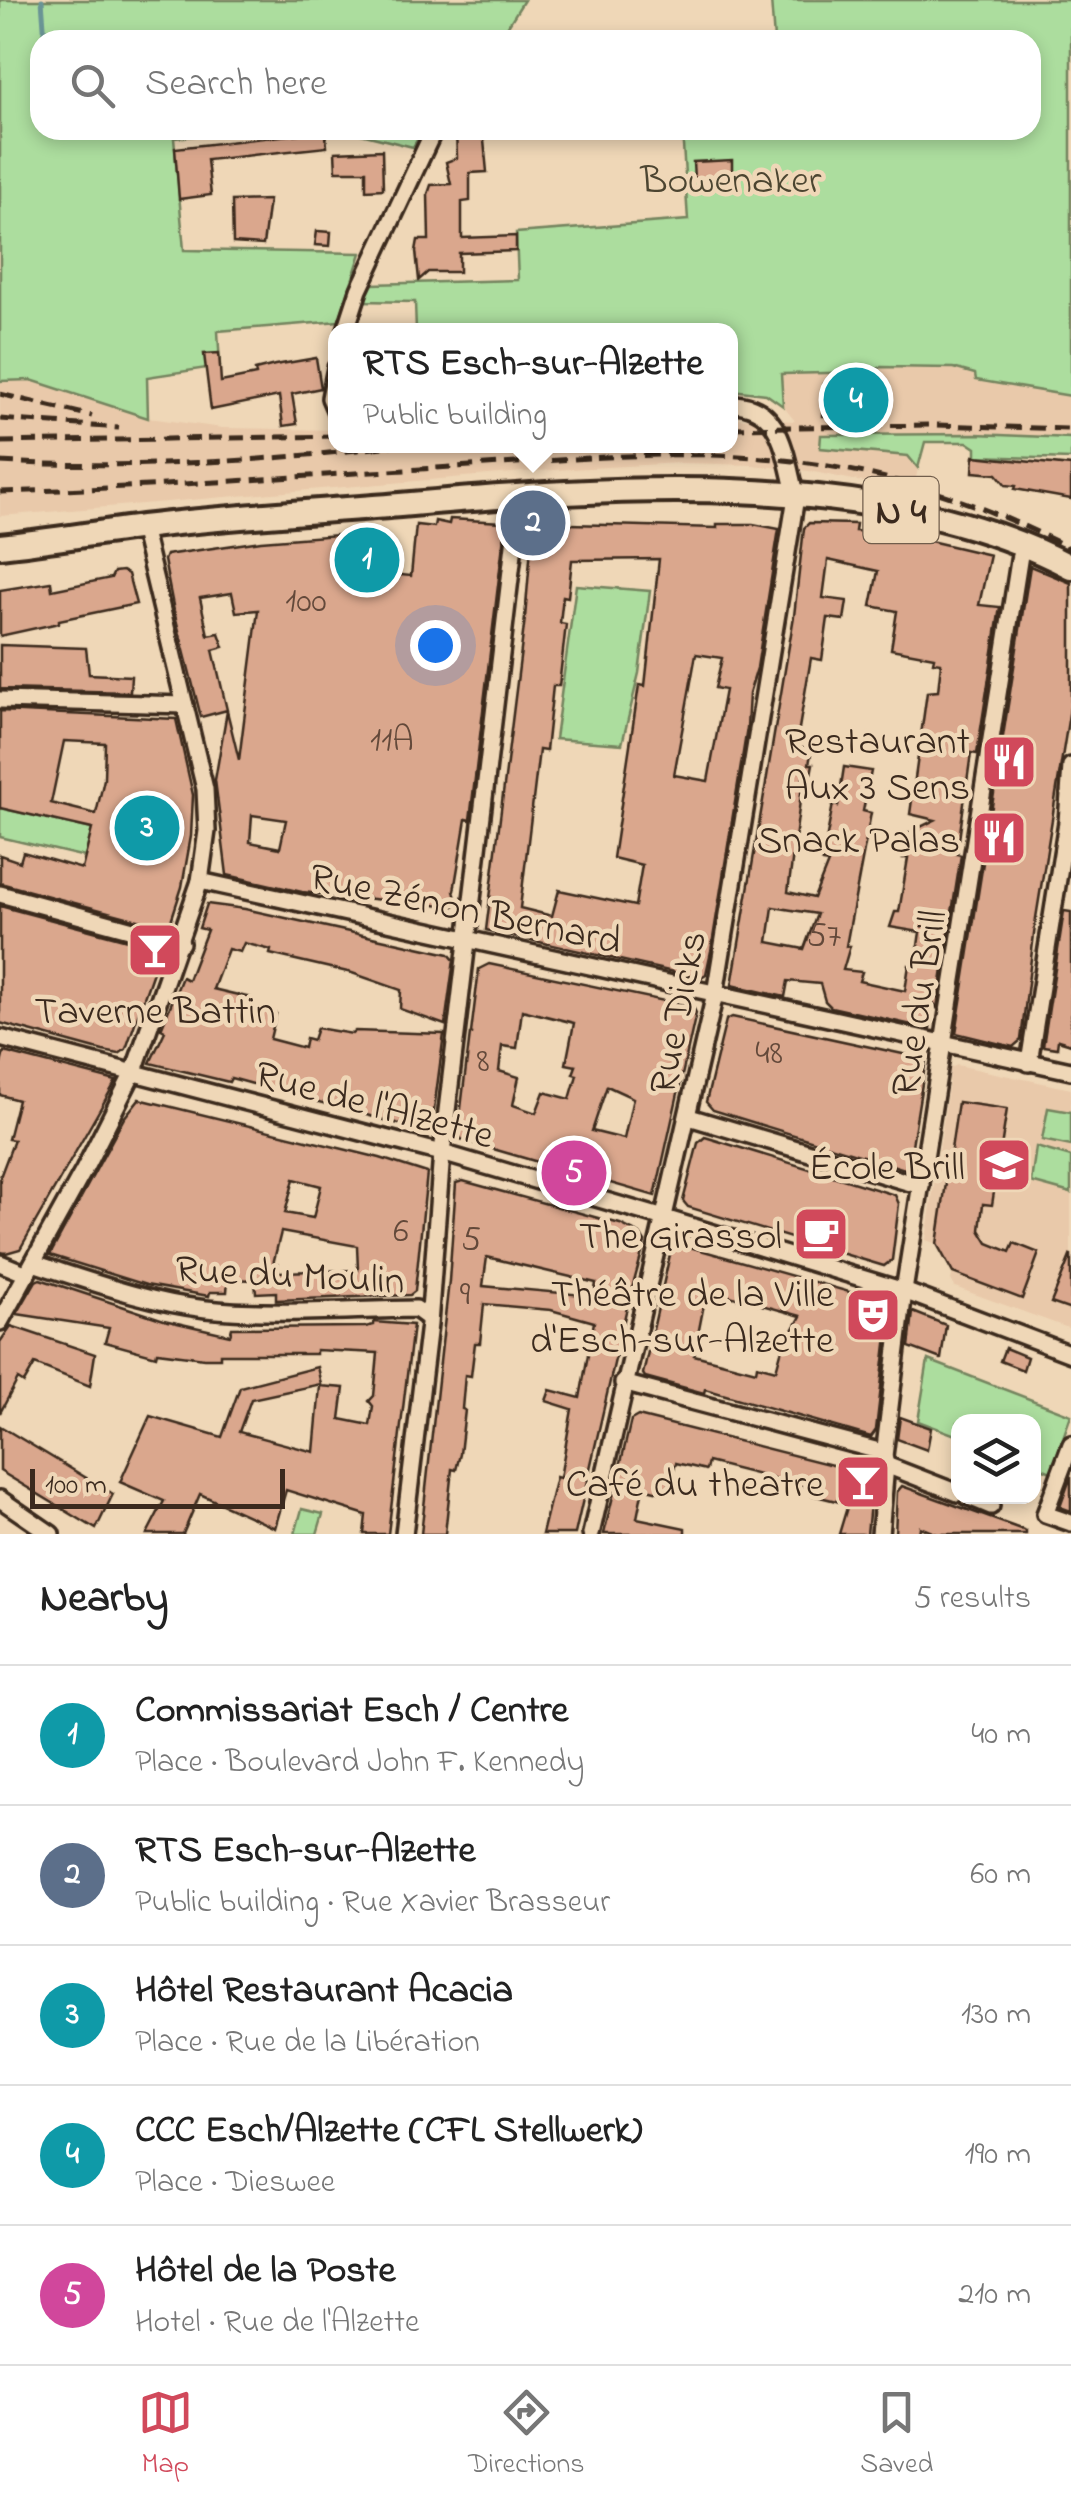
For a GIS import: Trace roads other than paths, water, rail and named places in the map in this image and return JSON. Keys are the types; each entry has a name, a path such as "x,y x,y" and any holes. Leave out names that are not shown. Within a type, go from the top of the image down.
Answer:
{"main road":[{"name":"N 4","path":"0,559 142,527 520,494 672,488 853,501 1022,542 1071,567"},
{"name":"N 4","path":"0,546 100,535"}],"street":[{"path":"348,323 359,290 429,140"},
{"path":"738,405 758,408 772,418 796,496"},
{"path":"404,1534 442,1153 520,494"},
{"name":"Rue Dicks","path":"591,1534 716,994 796,496"},
{"path":"0,1322 134,1070 200,882 207,831 205,789 142,527"},
{"name":"Rue du Brill","path":"880,1534 904,1290 1022,542"},
{"path":"0,700 185,705"},
{"path":"1030,1063 1068,822 1071,766"},
{"name":"Rue Zénon Bernard","path":"200,882 1071,1072"},
{"path":"0,894 181,943"},
{"name":"Rue de l'Alzette","path":"0,1038 442,1153 664,1218 904,1290 1071,1354"},
{"path":"689,1117 921,1186"},
{"name":"Rue du Moulin","path":"0,1263 204,1308 246,1312 416,1309 427,1317"},
{"path":"624,1383 875,1450 885,1461 951,1491"},
{"path":"1071,1444 1046,1514 1071,1523"},
{"path":"0,1499 50,1534"},
{"path":"986,1504 991,1506"}],"waterway":[{"path":"42,0 44,30"}],"railway":[{"path":"0,394 92,416"},
{"path":"0,419 119,428"},
{"path":"738,428 933,425 1071,429"},
{"path":"0,442 328,436"},
{"path":"0,462 196,463 328,452"},
{"path":"0,492 619,456 743,456 822,465 932,491 1003,517 1071,549"}],"place":[{"name":"CCC Esch/Alzette (CFL Stellwerk)","path":"856,400"},
{"name":"RTS Esch-sur-Alzette","path":"533,523"},
{"name":"Commissariat Esch / Centre","path":"367,560"},
{"name":"Restaurant Aux 3 Sens","path":"1009,762"},
{"name":"Hôtel Restaurant Acacia","path":"147,828"},
{"name":"Snack Palas","path":"999,838"},
{"name":"Taverne Battin","path":"155,950"},
{"name":"École Brill","path":"1004,1165"},
{"name":"Hôtel de la Poste","path":"574,1173"},
{"name":"The Girassol","path":"821,1234"},
{"name":"Théâtre de la Ville d'Esch-sur-Alzette","path":"873,1315"},
{"name":"Café du theatre","path":"863,1482"}],"park label":[{"name":"Bowenaker","path":"731,178"}]}
